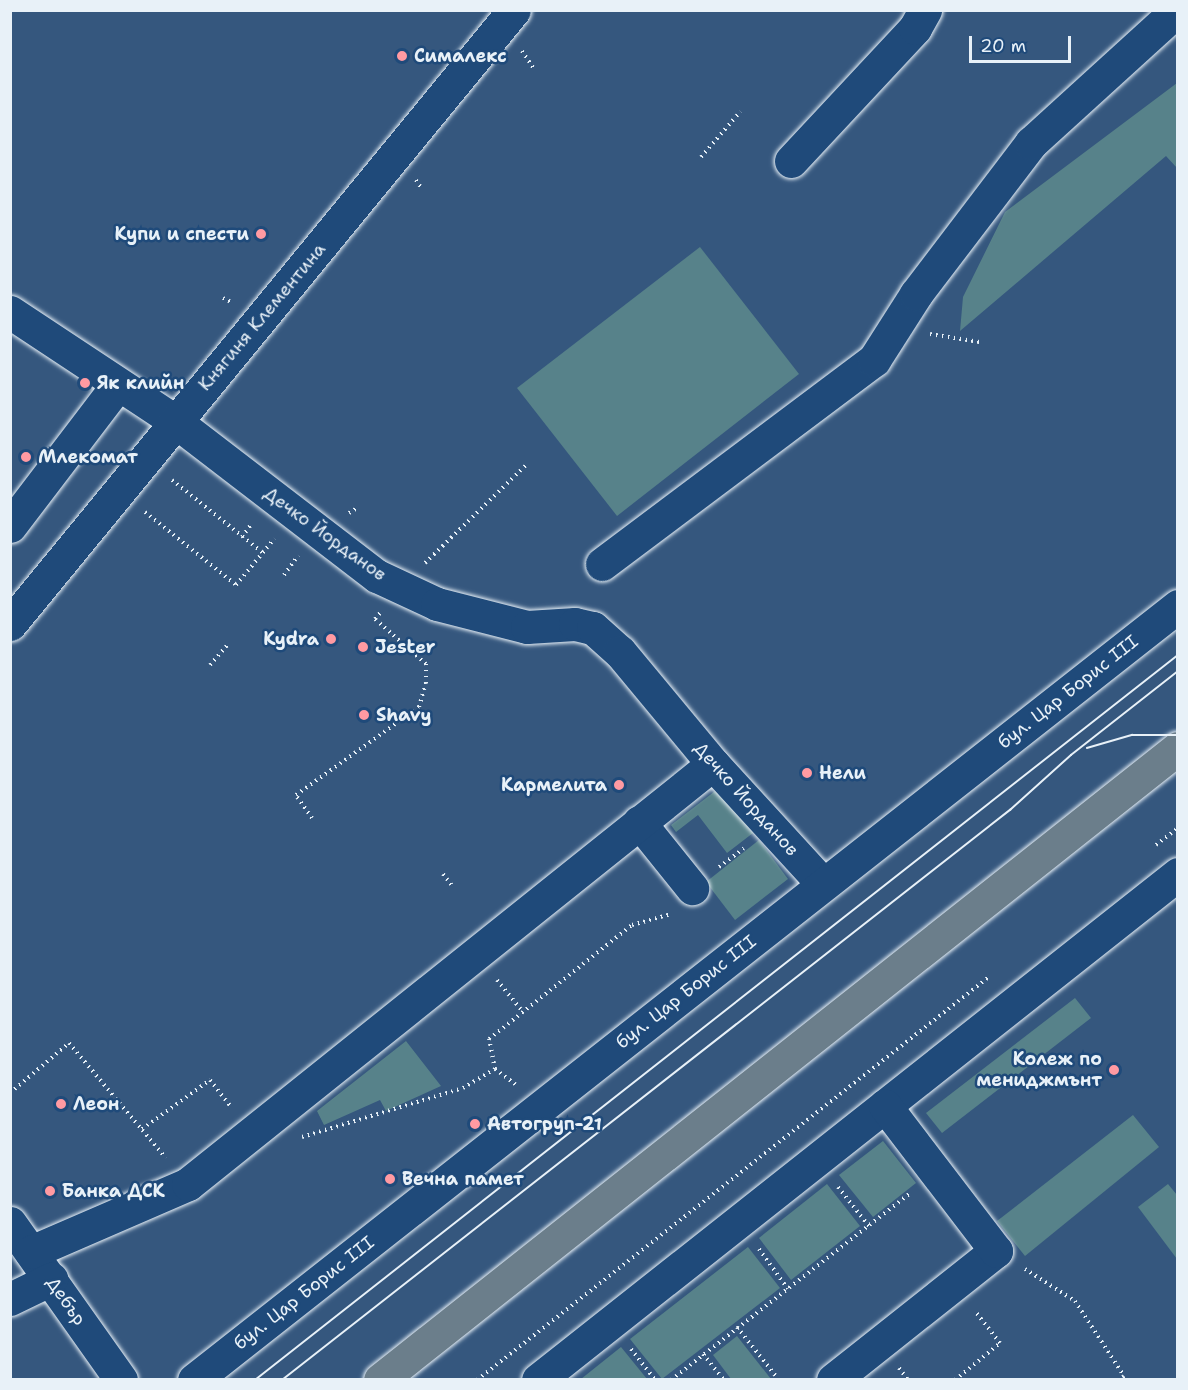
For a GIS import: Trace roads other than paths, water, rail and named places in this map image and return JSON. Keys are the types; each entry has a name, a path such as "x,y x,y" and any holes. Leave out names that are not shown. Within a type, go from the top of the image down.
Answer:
{"main road":[{"path":"380,1380 1178,748"}],"street":[{"name":"Княгиня Клементина","path":"10,624 514,10"},
{"path":"791,161 915,28 925,10"},
{"path":"602,564 873,360 916,294 1031,143 1177,10"},
{"name":"Дечко Йорданов","path":"10,312 176,422 377,576 437,604 527,627 575,624 593,628 620,652 713,764 823,884"},
{"path":"10,526 118,384"},
{"name":"бул. Цар Борис III","path":"194,1380 1178,606"},
{"path":"31,1252 188,1184 713,764"},
{"path":"639,822 692,888"},
{"path":"538,1380 1178,874"},
{"path":"833,1380 996,1251 885,1106"},
{"name":"Дебър","path":"10,1223 122,1380"},
{"path":"10,1299 51,1279"}],"tram line":[{"path":"255,1380 1178,655"},
{"path":"282,1380 1010,810 1071,755 1178,671"},
{"path":"1087,748 1132,735 1178,735"}],"place":[{"name":"Сималекс","path":"402,56"},
{"name":"Купи и спести","path":"261,234"},
{"name":"Як клийн","path":"85,383"},
{"name":"Млекомат","path":"26,457"},
{"name":"Kydra","path":"331,639"},
{"name":"Jester","path":"363,647"},
{"name":"Shavy","path":"364,715"},
{"name":"Нели","path":"807,773"},
{"name":"Кармелита","path":"619,785"},
{"name":"Колеж по мениджмънт","path":"1114,1070"},
{"name":"Леон","path":"61,1104"},
{"name":"Автогруп-21","path":"475,1124"},
{"name":"Вечна памет","path":"390,1179"},
{"name":"Банка ДСК","path":"50,1191"}]}
